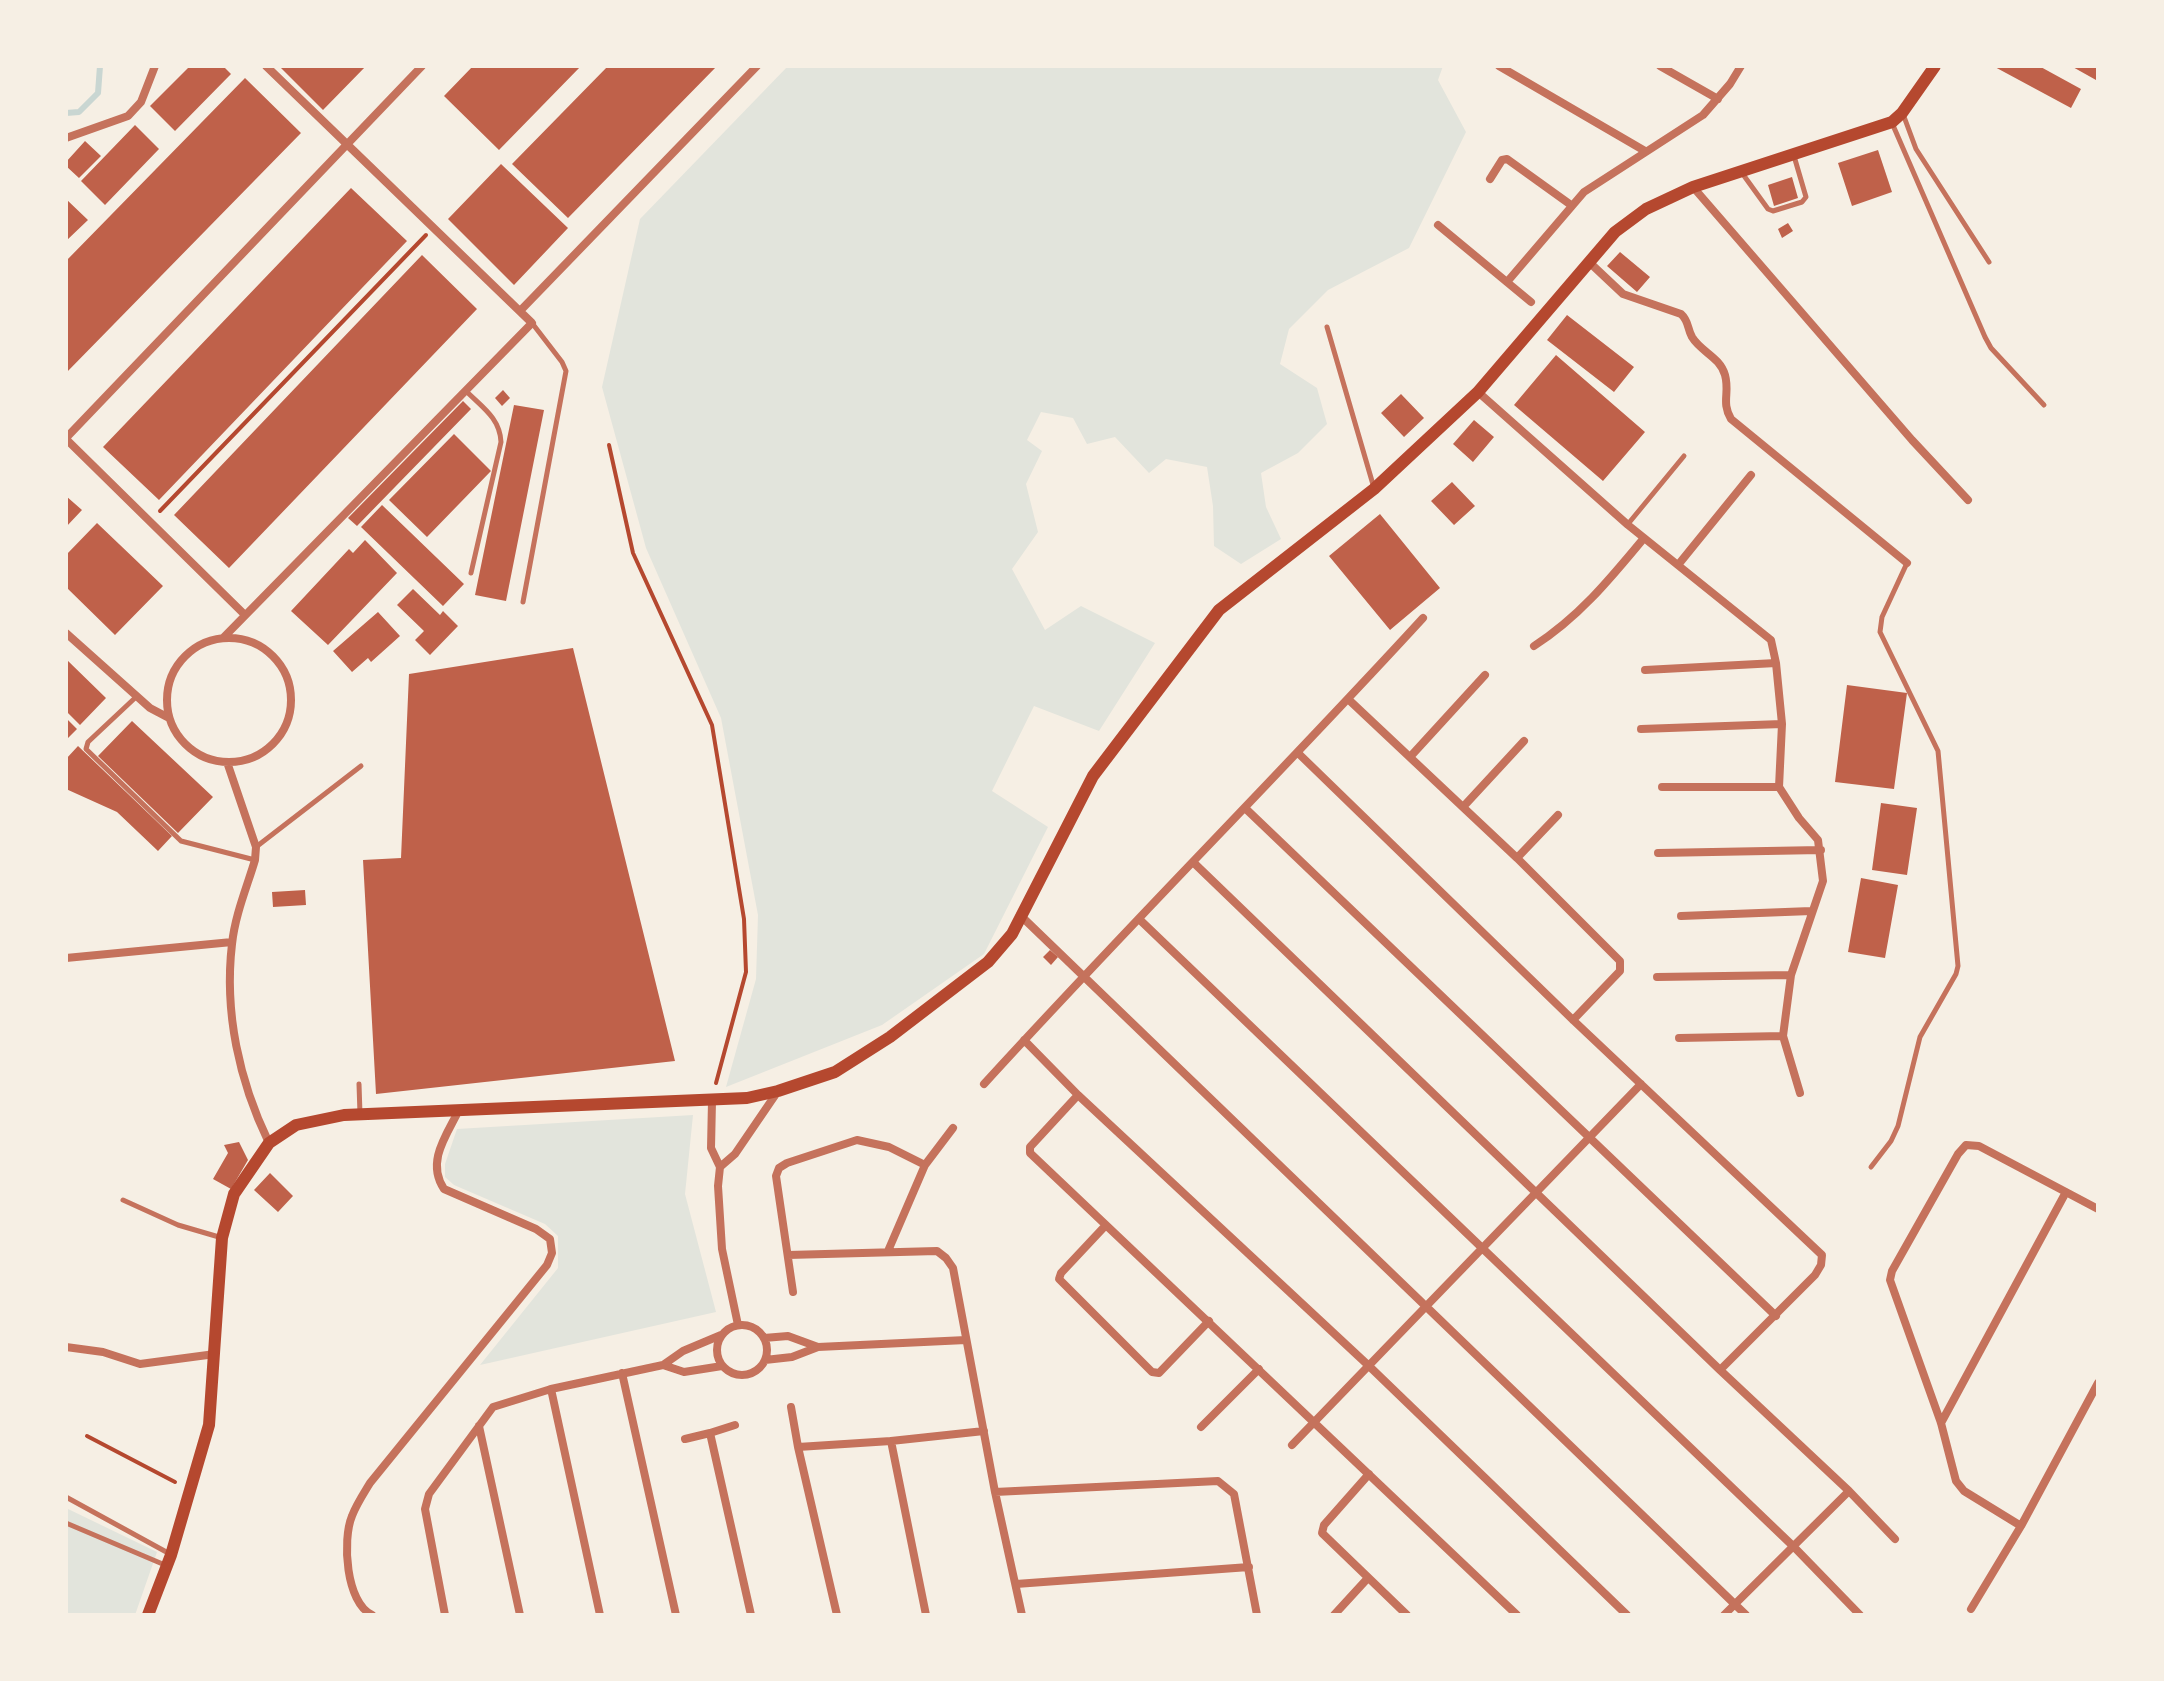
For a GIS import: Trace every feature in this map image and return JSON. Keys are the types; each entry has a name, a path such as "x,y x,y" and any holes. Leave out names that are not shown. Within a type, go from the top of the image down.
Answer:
{"main road":[{"path":"148,1615 192,1490 209,1425 222,1238 234,1194 269,1143 296,1125 344,1115 712,1101 778,1091 835,1072 890,1037 988,962 1012,934 1093,776 1219,610 1374,489 1478,392 1615,232 1646,209 1693,187 1892,122 1902,113 1935,66"}],"street":[{"path":"66,138 128,116 141,102 155,66"},
{"path":"224,637 532,323 266,66"},
{"path":"245,615 66,438 422,66"},
{"path":"520,311 757,66"},
{"path":"1499,66 1645,151"},
{"path":"1660,66 1718,99"},
{"path":"1507,282 1571,205 1598,181 1703,115 1741,66"},
{"path":"1490,179 1502,160 1507,159 1571,205"},
{"path":"1693,187 1912,440 1968,500"},
{"path":"1438,225 1531,302"},
{"path":"1589,262 1623,294 1681,314 1687,319 1691,335 1724,371 1724,409 1731,419 1907,563"},
{"path":"1478,392 1628,525 1771,640 1782,724 1779,787 1818,840 1823,881 1791,975 1783,1036 1800,1093"},
{"path":"1678,565 1751,475"},
{"path":"1534,646 1584,608 1644,538"},
{"path":"984,1084 1423,618"},
{"path":"66,633 136,697 169,718"},
{"path":"224,637 256,643 272,654 285,670 291,689 291,708 286,727 275,743 257,756 236,763 214,761 194,753 178,738 169,718 166,697 171,675 185,656 199,645 224,637"},
{"path":"1645,670 1776,663"},
{"path":"1410,757 1485,675"},
{"path":"1348,699 1517,858 1620,961 1620,971 1573,1020"},
{"path":"1641,729 1782,724"},
{"path":"1463,807 1524,741"},
{"path":"1298,753 1573,1020 1822,1255 1815,1275 1720,1370"},
{"path":"227,762 256,847 232,942 229,1003 239,1060 254,1113 269,1143"},
{"path":"1662,787 1779,787"},
{"path":"1245,808 1776,1316"},
{"path":"1517,858 1558,815"},
{"path":"1658,853 1821,850"},
{"path":"1194,863 1849,1491 1895,1539"},
{"path":"1681,916 1811,911"},
{"path":"1020,915 1746,1615"},
{"path":"1139,919 1794,1547 1860,1615"},
{"path":"66,958 232,942"},
{"path":"1657,977 1791,975"},
{"path":"1679,1038 1783,1036"},
{"path":"1024,1040 1078,1095 1369,1366 1627,1615"},
{"path":"1292,1445 1641,1084"},
{"path":"720,1167 735,1154 778,1091"},
{"path":"1078,1095 1029,1150 1517,1615"},
{"path":"712,1101 711,1148 720,1167 718,1186 722,1249 738,1325"},
{"path":"372,1615 363,1611 355,1599 347,1556 351,1518 370,1483 547,1265 552,1253 550,1239 536,1229 444,1189 435,1177 438,1154 459,1110"},
{"path":"888,1251 925,1165 953,1128"},
{"path":"793,1292 776,1176 779,1168 857,1140 889,1147 925,1165"},
{"path":"2021,1526 1964,1491 1956,1481 1941,1423 1892,1288 1892,1271 1966,1145 1979,1146 2098,1209"},
{"path":"1941,1423 2066,1192"},
{"path":"1106,1225 1061,1273 1059,1279 1152,1372 1159,1373 1209,1321"},
{"path":"788,1255 937,1251 953,1268 995,1492 1022,1615"},
{"path":"445,1615 425,1509 429,1494 493,1407 551,1389 663,1365 683,1351 738,1325 750,1326 764,1338 768,1349 765,1360 756,1372 742,1376 722,1366 717,1350 722,1335"},
{"path":"764,1338 788,1336 818,1347"},
{"path":"765,1360 792,1357 818,1347 966,1340"},
{"path":"66,1347 103,1352 140,1364 215,1354"},
{"path":"663,1365 684,1372 722,1366"},
{"path":"1201,1427 1259,1369"},
{"path":"622,1373 676,1615"},
{"path":"1971,1609 2021,1526 2098,1383"},
{"path":"551,1389 600,1615"},
{"path":"791,1407 837,1615"},
{"path":"685,1439 735,1425"},
{"path":"479,1426 520,1615"},
{"path":"798,1447 984,1431"},
{"path":"710,1433 751,1615"},
{"path":"891,1441 926,1615"},
{"path":"1369,1474 1324,1525 1322,1533 1407,1615"},
{"path":"995,1492 1218,1481 1234,1494 1257,1615"},
{"path":"1724,1615 1849,1491"},
{"path":"1016,1584 1249,1567"},
{"path":"1334,1615 1367,1579"}],"lane":[{"path":"1902,113 1916,149 1989,262"},
{"path":"1892,122 1985,337 1991,348 2044,405"},
{"path":"1741,172 1770,211 1802,202 1806,197 1793,154"},
{"path":"523,602 566,371 532,323"},
{"path":"1327,327 1374,489"},
{"path":"466,390 498,422 501,442 471,573"},
{"path":"1628,525 1684,456"},
{"path":"1871,1167 1891,1141 1898,1126 1920,1037 1958,966 1938,751 1880,632 1882,617 1907,563"},
{"path":"136,697 88,742 86,749 181,841 255,860"},
{"path":"256,847 361,766"},
{"path":"359,1084 360,1115"},
{"path":"123,1200 178,1225 222,1238"},
{"path":"66,1497 169,1560"},
{"path":"66,1523 169,1560"}],"path":[{"path":"150,522 434,226"},
{"path":"609,445 633,553 712,725 744,919 746,972 712,1101"},
{"path":"87,1436 192,1490"}],"shaded area":[{"path":"788,66 1443,66 1438,80 1466,132 1409,248 1328,290 1289,329 1280,364 1317,388 1327,424 1298,453 1261,473 1266,507 1281,539 1241,564 1214,546 1213,506 1207,467 1166,459 1149,473 1115,437 1087,444 1073,418 1041,412 1027,440 1042,451 1026,484 1038,532 1012,569 1045,630 1081,606 1155,643 1099,731 1034,706 992,791 1048,827 984,954 882,1025 726,1087 756,979 758,915 721,718 646,548 602,387 640,219"},
{"path":"693,1115 685,1194 716,1312 480,1365 558,1268 558,1236 545,1224 454,1185 445,1177 445,1164 457,1129"},
{"path":"66,1508 157,1552 135,1615 66,1615"}],"building":[{"path":"190,66 223,66 231,74 175,131 150,106"},
{"path":"279,66 366,66 323,110"},
{"path":"473,66 581,66 499,150 444,96"},
{"path":"608,66 717,66 568,218 512,164"},
{"path":"1993,66 2039,66 2081,89 2071,108"},
{"path":"2071,66 2098,66 2098,76 2096,80"},
{"path":"245,78 301,133 66,373 66,261"},
{"path":"135,125 159,149 105,205 81,181"},
{"path":"85,141 101,156 79,178 66,166 66,162"},
{"path":"1878,150 1892,192 1852,206 1838,163"},
{"path":"501,164 568,228 514,285 448,219"},
{"path":"1792,177 1798,198 1774,206 1768,185"},
{"path":"351,188 407,241 159,500 103,447"},
{"path":"66,199 88,220 66,241"},
{"path":"1788,223 1793,231 1782,238 1778,229"},
{"path":"1620,252 1650,277 1637,292 1607,266"},
{"path":"422,255 477,309 229,568 174,515"},
{"path":"1567,315 1634,367 1614,392 1547,340"},
{"path":"1556,355 1645,432 1603,481 1514,405"},
{"path":"503,390 510,398 502,406 495,398"},
{"path":"1401,394 1424,418 1404,437 1381,413"},
{"path":"463,401 471,409 357,526 348,518"},
{"path":"514,405 544,410 506,601 475,595"},
{"path":"1474,420 1494,437 1473,462 1453,444"},
{"path":"454,434 491,471 427,537 389,500"},
{"path":"1452,482 1475,506 1454,525 1431,501"},
{"path":"66,496 82,510 66,527"},
{"path":"382,505 464,584 443,606 361,527"},
{"path":"1380,514 1440,588 1390,630 1329,556"},
{"path":"97,523 163,586 115,635 66,587 66,555"},
{"path":"365,540 397,573 328,645 291,611 349,549 353,553"},
{"path":"413,589 440,615 443,611 458,626 430,655 415,640 424,631 397,605"},
{"path":"378,612 400,636 371,662 368,658 352,672 333,651"},
{"path":"573,648 675,1061 376,1094 363,860 401,858 409,674"},
{"path":"66,659 106,698 80,725 66,711"},
{"path":"1847,685 1907,693 1894,789 1835,782"},
{"path":"66,718 77,729 66,740"},
{"path":"132,721 213,797 178,833 98,756"},
{"path":"78,746 172,836 158,851 117,812 66,789 66,759"},
{"path":"1881,803 1917,808 1907,875 1872,870"},
{"path":"1861,878 1898,885 1885,958 1848,952"},
{"path":"305,890 306,905 273,907 272,892"},
{"path":"1050,950 1058,957 1051,965 1043,957"},
{"path":"239,1142 248,1160 231,1189 213,1179 228,1153 224,1145"},
{"path":"270,1173 293,1196 278,1212 254,1190"}],"waterway":[{"path":"66,113 79,112 98,93 100,66"}]}
